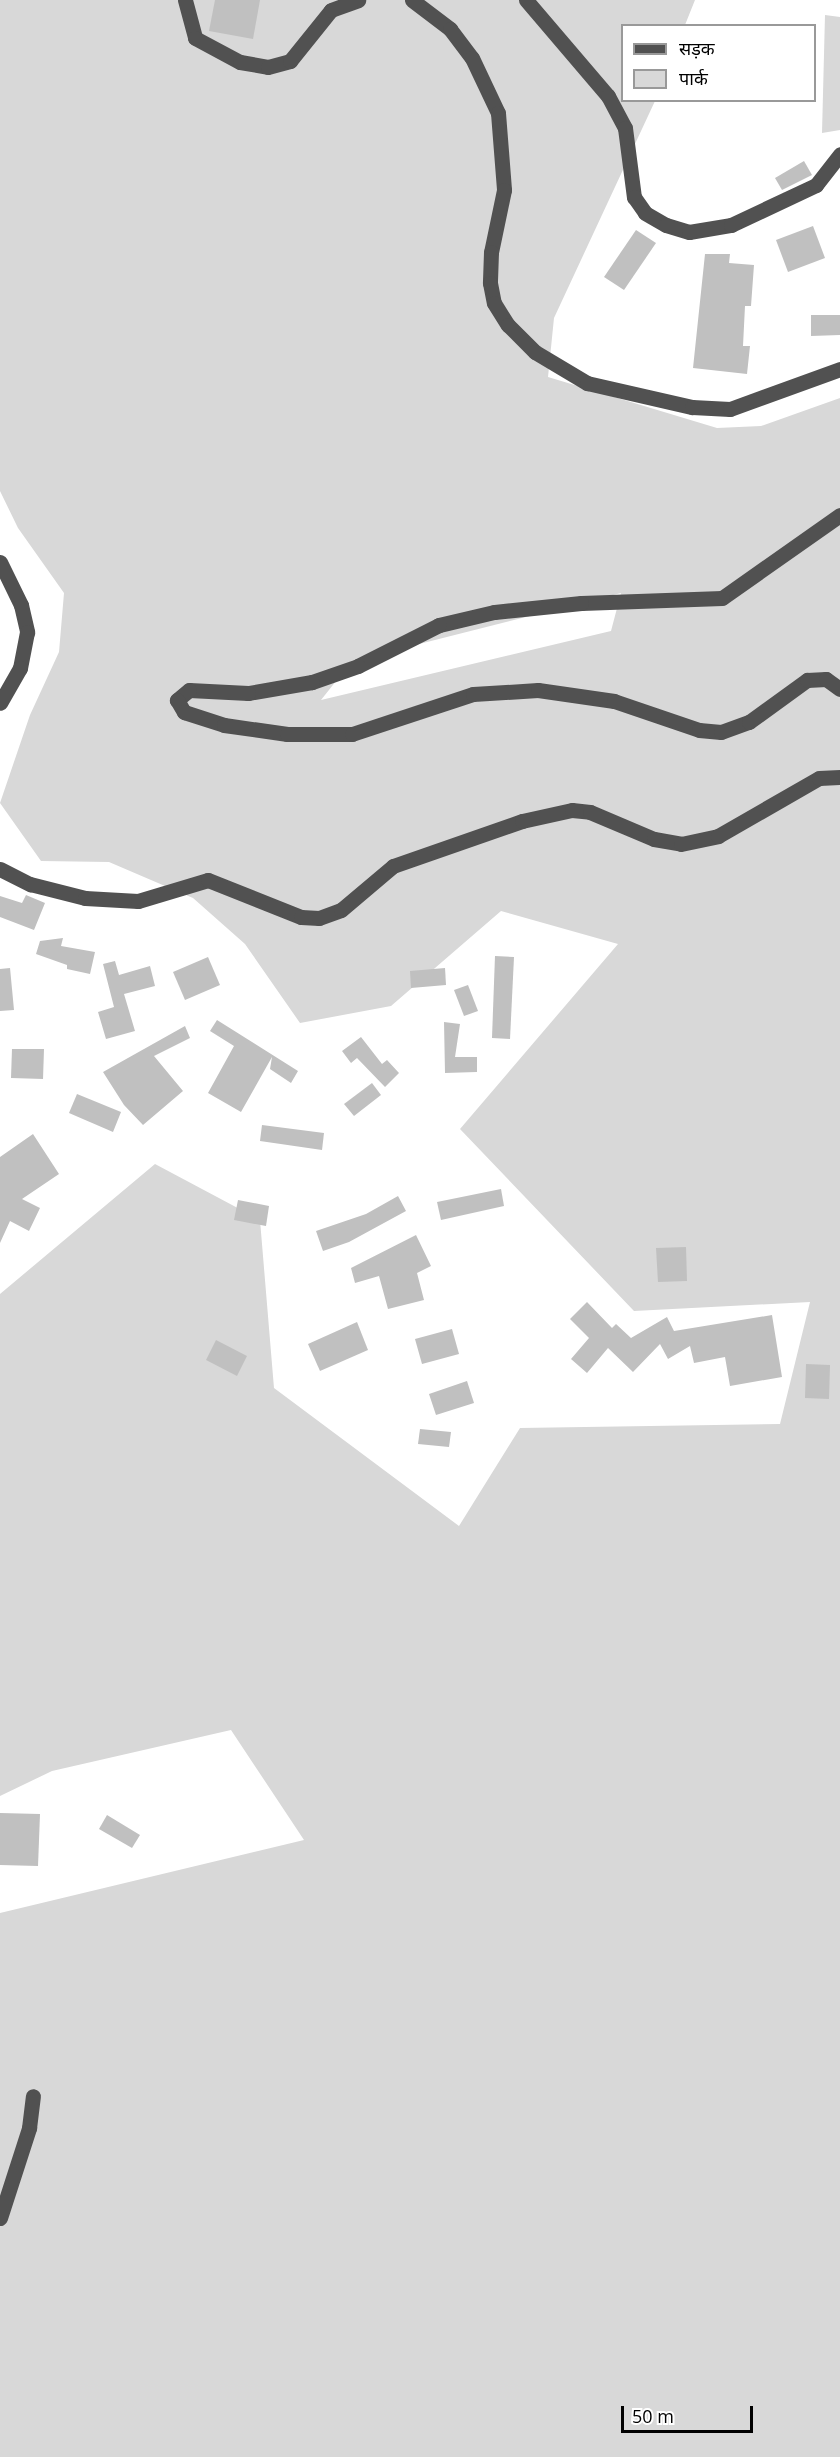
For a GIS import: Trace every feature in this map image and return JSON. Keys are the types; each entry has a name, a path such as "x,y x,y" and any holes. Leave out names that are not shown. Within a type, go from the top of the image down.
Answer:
{"street":[{"path":"185,0 195,38 240,62 268,67 290,61 331,10 358,0"},
{"path":"412,0 450,29 472,58 498,113 504,190 491,252 490,283 494,303 503,318 535,352 587,383 692,407 730,409 840,369"},
{"path":"526,0 608,96 625,128 634,196 645,213 666,225 689,231 731,225 816,185 840,153"},
{"path":"840,515 722,598 581,603 485,614 439,625 358,666 312,682 248,693 189,690 177,700 184,712 224,725 260,733 342,734 413,716 473,694 538,690 614,701 699,730 721,732 749,722 807,680 826,679 840,688"},
{"path":"0,562 21,605 27,632 20,668 0,703"},
{"path":"0,868 30,884 85,898 138,901 192,883 218,882 301,917 319,918 341,910 393,866 522,821 572,810 590,812 654,838 681,844 718,836 819,778 840,777"},
{"path":"0,2218 28,2128 33,2096"}],"green space":[{"path":"0,0 695,0 685,24 621,24 621,102 655,102 554,318 548,377 717,428 761,426 840,398 840,2457 0,2457 0,1913 304,1840 231,1730 52,1771 0,1796 0,1294 155,1164 260,1220 274,1388 459,1526 520,1428 780,1424 810,1302 634,1311 460,1129 618,944 501,911 391,1006 300,1023 245,944 193,898 109,862 41,861 0,803 30,715 59,652 64,593 18,528 0,491","holes":["621,593 611,631 321,700 352,661"]},
{"path":"825,15 840,17 840,130 822,133"}],"building":[{"path":"215,0 260,0 253,39 209,31"},
{"path":"804,161 812,175 782,190 775,178"},
{"path":"813,226 825,258 788,272 776,240"},
{"path":"636,230 656,243 624,290 604,277"},
{"path":"705,254 730,254 729,263 754,265 751,306 745,306 743,346 750,346 747,374 693,368"},
{"path":"811,315 840,315 840,335 811,336"},
{"path":"26,895 45,903 34,930 0,917 0,896 22,903"},
{"path":"63,938 61,946 95,952 90,974 67,969 67,965 36,954 40,941"},
{"path":"495,956 514,957 510,1039 492,1038"},
{"path":"208,957 220,985 185,1000 173,972"},
{"path":"115,961 119,975 150,966 155,986 124,994 135,1031 106,1039 98,1012 114,1007 103,964"},
{"path":"10,968 14,1010 0,1011 0,969"},
{"path":"445,968 446,985 411,988 410,971"},
{"path":"468,985 478,1011 464,1016 454,990"},
{"path":"217,1020 298,1071 291,1083 270,1069 272,1057 241,1112 208,1093 234,1046 210,1031"},
{"path":"444,1022 460,1024 455,1057 477,1057 477,1072 445,1073"},
{"path":"185,1026 190,1038 154,1056 183,1091 143,1125 124,1105 103,1072"},
{"path":"361,1037 382,1064 387,1060 399,1073 385,1087 357,1058 351,1063 342,1051"},
{"path":"12,1049 44,1049 43,1079 11,1078"},
{"path":"372,1083 381,1095 354,1116 344,1104"},
{"path":"77,1094 121,1112 113,1132 69,1113"},
{"path":"262,1125 324,1133 322,1150 260,1141"},
{"path":"33,1134 59,1174 22,1199 40,1208 29,1231 10,1221 0,1243 0,1157"},
{"path":"501,1189 504,1206 441,1220 437,1202"},
{"path":"398,1196 406,1211 349,1242 323,1251 316,1231 366,1214"},
{"path":"238,1200 269,1206 266,1226 234,1220"},
{"path":"416,1235 431,1266 417,1273 424,1300 388,1309 379,1276 355,1283 351,1268"},
{"path":"686,1247 687,1281 658,1282 656,1248"},
{"path":"587,1302 612,1328 616,1324 631,1338 667,1317 674,1331 772,1315 782,1377 730,1386 725,1357 694,1363 690,1346 668,1359 660,1344 633,1372 608,1348 587,1373 571,1359 589,1338 570,1319"},
{"path":"357,1322 368,1350 320,1371 308,1344"},
{"path":"452,1329 459,1354 422,1364 415,1339"},
{"path":"216,1340 247,1356 237,1376 206,1360"},
{"path":"806,1364 830,1365 829,1399 805,1398"},
{"path":"467,1381 474,1403 436,1415 429,1394"},
{"path":"420,1429 451,1432 449,1447 418,1444"},
{"path":"0,1813 40,1814 38,1866 0,1865"},
{"path":"107,1815 140,1835 132,1848 99,1829"}]}
